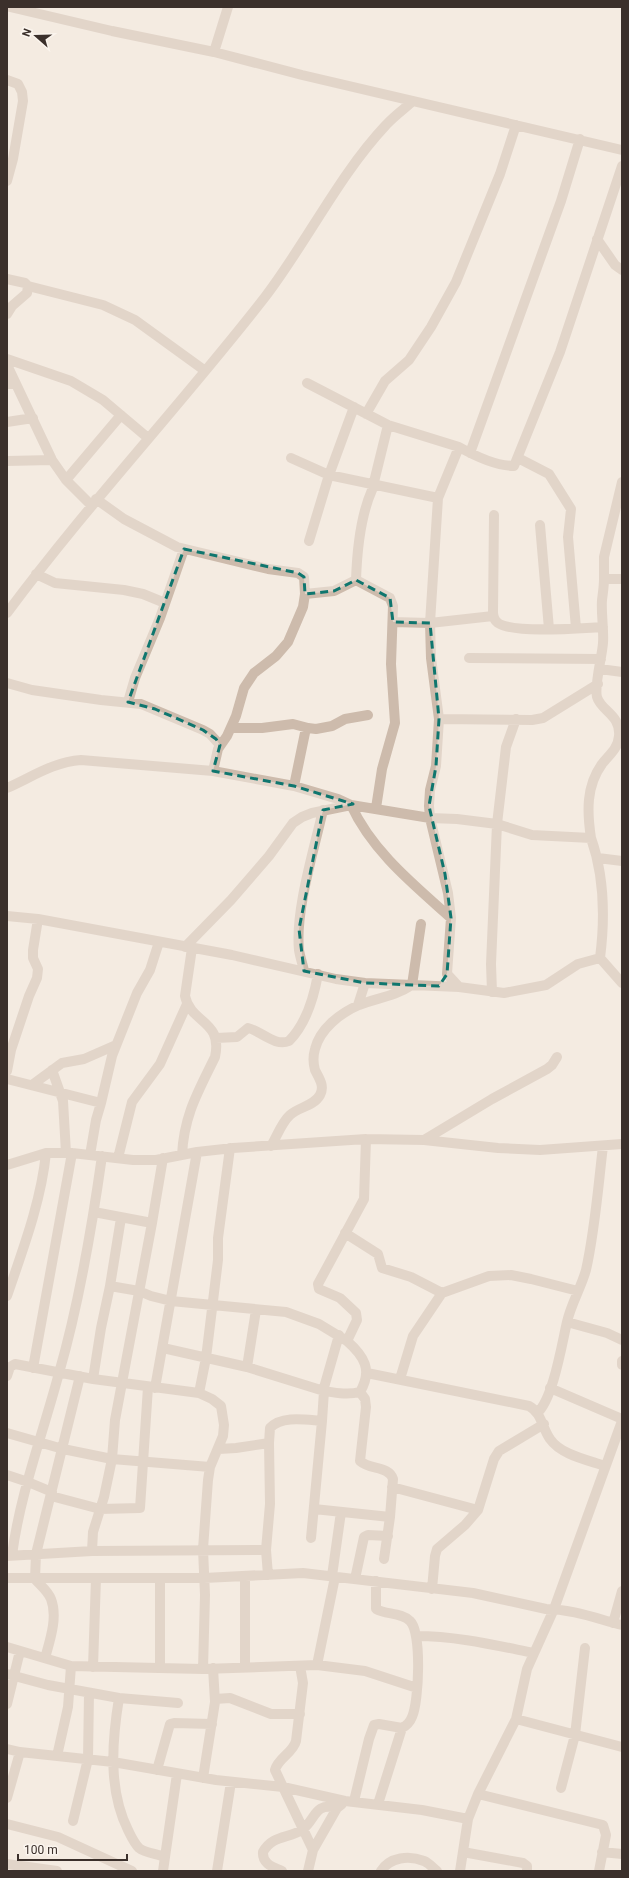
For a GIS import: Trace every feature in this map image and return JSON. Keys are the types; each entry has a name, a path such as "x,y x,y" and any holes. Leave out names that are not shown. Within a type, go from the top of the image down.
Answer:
{"street":[{"path":"10,7 112,31 214,52 412,101 622,150"},
{"path":"214,52 228,7"},
{"path":"7,80 18,84 22,92 23,101 10,159 7,181"},
{"path":"7,613 93,502 234,336 278,280 370,143 386,124 412,101"},
{"path":"366,414 385,381 409,360 431,327 456,282 500,174 516,125"},
{"path":"470,453 561,201 580,140"},
{"path":"307,383 388,425 459,447 470,453 506,466 514,466 560,352 622,166"},
{"path":"597,239 615,265 622,270"},
{"path":"7,279 103,306 136,320 204,370"},
{"path":"7,314 12,306 27,293 28,286"},
{"path":"7,359 71,382 103,400 148,438"},
{"path":"7,366 12,384 33,418 52,460 66,480 93,502 170,545 268,569 298,573 304,577 305,594 303,607 288,642 276,656 254,673 244,688 236,716 231,728 220,745 212,771"},
{"path":"309,541 329,475 354,407"},
{"path":"66,480 121,415"},
{"path":"7,422 33,418"},
{"path":"356,580 357,553 368,499 374,483 388,425"},
{"path":"439,986 447,974 451,918 445,874 430,818 429,806 430,790 436,766 439,719 432,658 430,623 438,498 459,447"},
{"path":"291,458 329,475 374,483 438,498"},
{"path":"518,458 549,474 571,509 568,537 576,628"},
{"path":"7,461 52,460"},
{"path":"622,482 604,557 603,627 601,664 598,684 598,698 600,703 615,718 619,736 613,753 602,764 594,777 589,795 588,813 591,838 598,858 602,919 600,958 622,983"},
{"path":"494,515 493,616 499,623 512,628 603,627"},
{"path":"540,525 549,628"},
{"path":"128,702 135,678 160,618 184,549"},
{"path":"36,574 55,583 124,590 143,594 165,603"},
{"path":"604,579 622,580"},
{"path":"305,594 334,591 356,580"},
{"path":"356,580 390,598 393,606 391,664 395,723 382,769 376,808"},
{"path":"393,622 430,623 493,616"},
{"path":"469,658 601,664 622,672"},
{"path":"7,683 32,690 141,704 210,734 220,745"},
{"path":"439,719 516,720 543,718 598,684"},
{"path":"231,728 262,728 293,724 306,728 325,728 344,719 368,715"},
{"path":"492,992 490,964 497,824 506,747 516,720"},
{"path":"294,786 306,728"},
{"path":"7,788 52,765 81,760 212,771 294,786 338,799 351,805 357,819 374,842 402,874 451,918"},
{"path":"118,1158 132,1102 160,1064 186,1004 185,996 189,948 269,856 293,823 302,817 323,810 351,805 430,818 457,819 497,824 532,835 591,838"},
{"path":"304,971 299,950 299,929 306,886 323,810"},
{"path":"598,858 622,861"},
{"path":"7,916 38,919 232,955 336,979 365,983 459,987 504,994 546,985 578,964 600,958"},
{"path":"7,1071 9,1050 37,978 38,969 33,958 33,950 38,919"},
{"path":"412,985 421,924"},
{"path":"90,1155 108,1066 137,993 150,970 159,942"},
{"path":"216,1038 237,1037 248,1028 276,1041 285,1043 289,1041 306,1017 316,986 318,974"},
{"path":"447,974 459,987"},
{"path":"358,1005 365,983"},
{"path":"271,1146 288,1117 296,1110 312,1103 319,1096 322,1085 315,1069 313,1059 318,1041 323,1032 335,1019 358,1005 394,995 412,985"},
{"path":"182,1155 185,1125 190,1108 215,1057 217,1049 214,1032 186,1004"},
{"path":"32,1085 62,1063 84,1058 116,1044"},
{"path":"424,1140 492,1099 547,1069 552,1065 557,1057"},
{"path":"33,1368 69,1153 61,1092 52,1070"},
{"path":"7,1079 61,1092 101,1104"},
{"path":"347,1341 357,1320 356,1313 340,1298 323,1292 318,1286 345,1232 364,1199 366,1139"},
{"path":"7,1165 46,1154 69,1153 133,1160 163,1158 230,1148 366,1139 424,1140 527,1149 622,1144"},
{"path":"537,1413 544,1406 567,1322 585,1272 592,1241 603,1146"},
{"path":"198,1393 206,1358 218,1260 217,1245 230,1148"},
{"path":"7,1476 28,1482 51,1494 100,1509 140,1508 145,1416 163,1348 197,1152"},
{"path":"7,1295 36,1205 42,1183 46,1154"},
{"path":"102,1156 94,1212 60,1372 39,1442 9,1555 92,1551 203,1549 266,1550"},
{"path":"92,1551 93,1532 104,1497 112,1459 122,1383 163,1158"},
{"path":"94,1212 152,1223"},
{"path":"93,1379 121,1218"},
{"path":"345,1232 378,1254 382,1268 410,1277 442,1293"},
{"path":"400,1379 413,1336 442,1293 489,1276 511,1276 532,1279 578,1291"},
{"path":"110,1286 139,1291 171,1301 286,1312 305,1318 339,1335 347,1341 363,1360 367,1367 367,1373 365,1384 360,1392"},
{"path":"247,1367 256,1310"},
{"path":"567,1322 607,1333 622,1340"},
{"path":"311,1538 324,1391 339,1335"},
{"path":"163,1348 247,1367 324,1391 342,1394 360,1392"},
{"path":"7,1376 13,1364 93,1379 198,1393 212,1399 221,1406 224,1425 219,1449 210,1467 203,1549 204,1578 202,1668"},
{"path":"367,1373 522,1404 534,1408 544,1424 549,1438 561,1450 605,1466"},
{"path":"45,1658 50,1639 53,1607 46,1591 35,1579 36,1554 63,1450 80,1376"},
{"path":"460,1871 468,1819 478,1794 516,1719 527,1669 554,1609 622,1422 550,1388"},
{"path":"360,1392 365,1398 366,1407 360,1461 364,1464 391,1474 392,1488 390,1517 384,1558"},
{"path":"268,1575 266,1550 270,1504 270,1428 279,1421 322,1421"},
{"path":"432,1589 434,1560 438,1549 465,1525 478,1510 494,1459 499,1451 544,1424"},
{"path":"7,1433 63,1450 112,1459 210,1467"},
{"path":"219,1449 269,1443"},
{"path":"392,1488 478,1510"},
{"path":"314,1509 390,1517"},
{"path":"317,1665 333,1577 341,1512"},
{"path":"355,1579 364,1537 368,1535 388,1536"},
{"path":"7,1578 204,1578 303,1574 473,1593 546,1609 554,1609 618,1624 622,1591"},
{"path":"244,1667 245,1576"},
{"path":"93,1667 96,1578"},
{"path":"160,1578 160,1668"},
{"path":"376,1581 374,1603 376,1609 405,1617 414,1625 418,1679 413,1716 406,1726 402,1728 378,1804"},
{"path":"416,1636 440,1636 468,1639 534,1653"},
{"path":"7,1647 71,1666 213,1668 317,1665 365,1671 417,1688"},
{"path":"561,1788 575,1734 585,1648"},
{"path":"7,1704 11,1675 20,1651"},
{"path":"57,1756 67,1711 71,1666"},
{"path":"300,1666 303,1683 295,1745 278,1762 275,1770 313,1850"},
{"path":"203,1778 215,1699 213,1668"},
{"path":"11,1675 89,1693 119,1698 178,1703"},
{"path":"73,1821 88,1759 89,1693"},
{"path":"119,1698 113,1762 118,1804 132,1838 140,1849 165,1857"},
{"path":"215,1699 230,1698 271,1714 300,1714"},
{"path":"516,1719 622,1747"},
{"path":"157,1770 170,1724 212,1724"},
{"path":"308,1871 313,1850 337,1808 350,1801 374,1725 379,1724 402,1728"},
{"path":"7,1749 20,1752 113,1762 231,1782 283,1787 350,1801 422,1810 468,1819"},
{"path":"7,1798 20,1752"},
{"path":"163,1871 177,1774"},
{"path":"217,1871 231,1782"},
{"path":"478,1794 603,1825 606,1835 599,1871"},
{"path":"282,1871 268,1864 264,1860 263,1852 273,1840 303,1829 314,1814 324,1808 331,1806 337,1808"},
{"path":"7,1824 58,1837 132,1871"},
{"path":"463,1852 523,1863 527,1866 527,1871"},
{"path":"602,1852 622,1854"},
{"path":"381,1871 388,1862 405,1858 424,1861 437,1871"},
{"path":"7,1864 57,1871"}],"highlighted area":[{"path":"184,549 298,573 304,577 305,594 334,591 356,580 390,598 393,622 430,623 439,719 436,766 429,806 445,874 451,918 447,974 439,986 365,983 304,971 299,929 323,810 353,804 294,786 213,771 220,745 216,739 203,730 155,709 128,702"}]}
